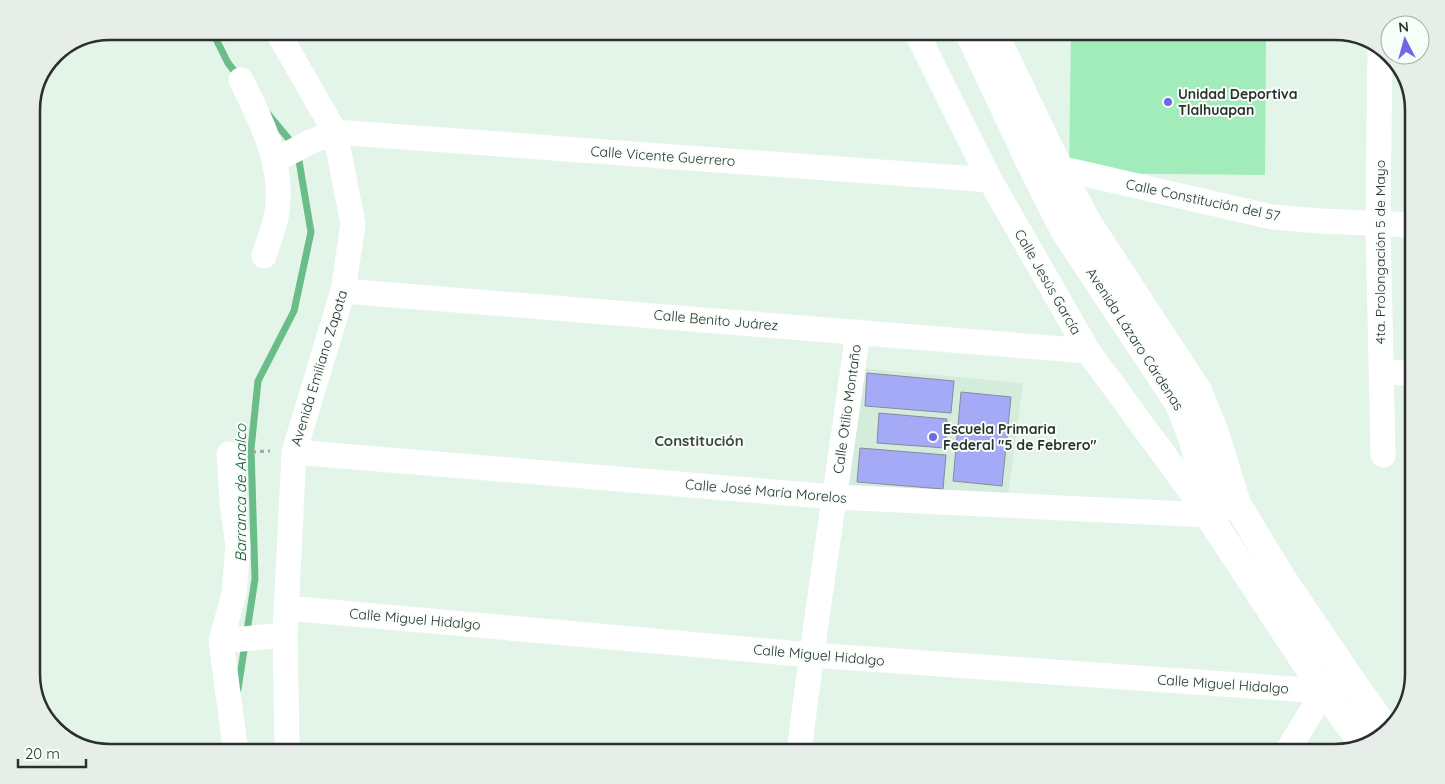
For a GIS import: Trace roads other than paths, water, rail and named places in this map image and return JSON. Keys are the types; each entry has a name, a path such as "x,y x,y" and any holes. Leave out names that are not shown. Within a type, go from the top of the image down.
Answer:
{"main road":[{"name":"Avenida Lázaro Cárdenas","path":"972,40 1064,230 1179,404 1193,440 1204,485 1208,516 1324,691 1360,740"},
{"name":"Avenida Lázaro Cárdenas","path":"997,40 1059,168 1088,223 1198,391 1215,433 1237,504 1280,575 1383,725"}],"street":[{"name":"Avenida Emiliano Zapata","path":"282,40 335,132 353,224 343,290 294,452 286,608 276,635 286,744"},
{"name":"Calle Jesús García","path":"920,40 990,180 1088,351 1208,516"},
{"name":"4ta. Prolongación 5 de Mayo","path":"1383,454 1378,223 1386,65"},
{"path":"241,80 278,159 277,212 264,256"},
{"path":"278,159 310,142 335,132"},
{"name":"Calle Vicente Guerrero","path":"335,132 990,180"},
{"name":"Calle Constitución del 57","path":"1059,168 1272,217 1405,224"},
{"name":"Calle Benito Juárez","path":"343,290 1088,351"},
{"name":"Calle Otilio Montaño","path":"800,744 811,655 858,332"},
{"path":"1381,371 1405,373"},
{"name":"Calle José María Morelos","path":"294,452 835,497 1208,516 1237,504"},
{"path":"230,454 232,502 238,546 234,594 223,641 235,744"},
{"name":"Calle Miguel Hidalgo","path":"286,608 811,655 1324,691"},
{"path":"223,641 276,635"},
{"path":"1292,744 1324,691 1349,677"}],"waterway":[{"name":"Barranca de Analco","path":"216,40 228,63 238,76"},
{"name":"Barranca de Analco","path":"238,689 255,579 251,449 258,381 294,311 311,232 297,149 268,114"}],"place":[{"name":"Unidad Deportiva Tlalhuapan","path":"1168,102"},
{"name":"Escuela Primaria Federal \"5 de Febrero\"","path":"933,437"}],"district":[{"name":"Constitución","path":"699,441"}]}
